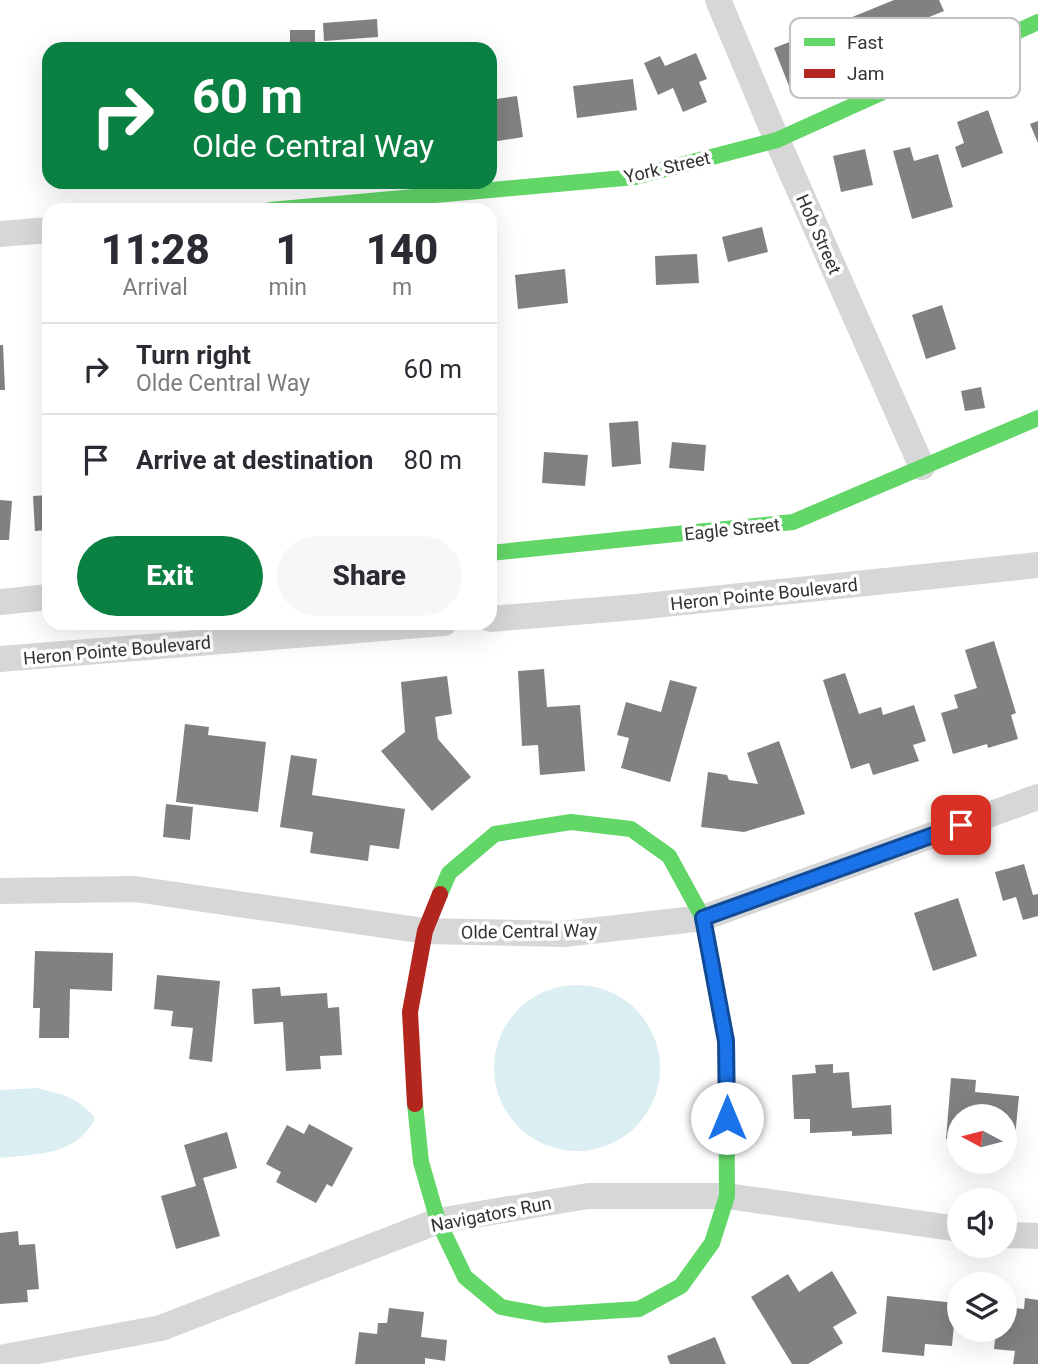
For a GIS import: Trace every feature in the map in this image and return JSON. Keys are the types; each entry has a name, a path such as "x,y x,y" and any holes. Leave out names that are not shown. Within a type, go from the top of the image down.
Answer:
{"street":[{"name":"Hob Street","path":"718,0 922,467"},
{"name":"York Street","path":"1020,30 1038,22"},
{"name":"York Street","path":"347,203 635,177 777,140 870,98"},
{"path":"0,234 42,231"},
{"name":"Eagle Street","path":"497,552 793,523 1038,418"},
{"name":"Heron Pointe Boulevard","path":"497,618 636,607 1038,565"},
{"path":"0,602 42,598"},
{"name":"Heron Pointe Boulevard","path":"0,659 358,630"},
{"name":"Olde Central Way","path":"0,891 135,890 425,931 564,934 703,918 1038,797"},
{"path":"570,822 631,829 669,856 703,918 726,1041 727,1196 712,1244 681,1286 639,1309 545,1315 500,1307 466,1277 438,1221 421,1162 413,1083 410,1012 425,931 449,873 495,834 570,822"},
{"name":"Navigators Run","path":"0,1358 161,1328 438,1221 588,1196 727,1196 947,1227"},
{"path":"1017,1235 1038,1236"}],"shaded area":[{"path":"577,985 609,991 636,1009 654,1036 660,1068 654,1100 636,1127 609,1145 577,1151 545,1145 518,1127 500,1100 494,1068 500,1036 518,1009 545,991"},
{"path":"37,1088 76,1101 95,1118 78,1140 67,1146 42,1154 0,1158 0,1090"}],"building":[{"path":"894,0 939,0 944,11 927,18 850,18"},
{"path":"377,19 378,37 324,41 323,23"},
{"path":"290,30 315,30 315,42 290,42"},
{"path":"790,42 790,88 774,48"},
{"path":"696,53 707,79 699,82 707,102 683,112 673,88 658,95 644,63 660,56 665,66"},
{"path":"633,79 637,110 577,118 573,86"},
{"path":"517,96 523,137 497,141 497,99"},
{"path":"988,110 1003,153 962,168 955,147 964,143 957,122"},
{"path":"1038,121 1038,143 1030,124"},
{"path":"910,147 914,161 938,154 953,207 912,219 893,151"},
{"path":"865,149 873,185 841,192 833,156"},
{"path":"762,227 768,252 728,262 722,237"},
{"path":"697,254 699,283 656,285 655,256"},
{"path":"565,269 568,303 518,309 515,275"},
{"path":"942,305 956,349 926,359 912,315"},
{"path":"0,345 3,345 5,390 0,390"},
{"path":"981,387 985,408 965,411 961,391"},
{"path":"638,421 641,464 612,467 609,423"},
{"path":"672,442 706,445 704,471 669,468"},
{"path":"544,452 588,455 585,486 542,483"},
{"path":"42,495 42,530 35,531 33,496"},
{"path":"0,500 12,501 9,540 0,540"},
{"path":"994,641 1016,713 1011,715 1018,739 953,754 941,713 958,708 954,695 977,688 965,650"},
{"path":"544,669 547,707 580,705 585,771 540,775 538,745 522,746 518,671"},
{"path":"845,673 859,714 881,707 883,715 914,705 926,741 913,745 919,761 873,775 869,763 851,769 823,680"},
{"path":"447,676 452,714 435,717 438,739 471,777 432,811 381,751 405,732 401,682"},
{"path":"670,680 697,687 670,782 621,768 629,738 617,735 626,702 661,712"},
{"path":"185,724 209,727 208,735 266,742 258,812 176,802"},
{"path":"779,741 805,814 744,832 701,827 708,772 727,775 729,780 758,784 747,753"},
{"path":"291,755 317,759 312,795 405,809 399,849 370,845 368,861 310,853 313,832 280,827"},
{"path":"166,804 193,807 190,840 163,837"},
{"path":"1024,864 1033,895 1038,894 1038,916 1023,920 1016,897 1003,901 995,872"},
{"path":"958,898 977,956 933,971 914,913"},
{"path":"35,951 113,953 112,991 70,989 69,1038 39,1038 40,1008 33,1008"},
{"path":"157,975 220,981 212,1062 189,1059 193,1028 171,1026 173,1011 154,1009"},
{"path":"280,987 281,996 327,993 328,1008 339,1007 342,1055 320,1056 321,1069 286,1071 283,1022 254,1024 252,989"},
{"path":"833,1064 833,1073 849,1072 852,1108 891,1105 892,1134 852,1136 852,1131 810,1133 810,1119 794,1119 792,1075 816,1073 815,1065"},
{"path":"951,1078 976,1080 975,1092 1019,1096 1017,1116 1017,1104 949,1104"},
{"path":"309,1124 353,1148 332,1187 327,1184 316,1203 276,1182 281,1172 266,1164 287,1125 304,1134"},
{"path":"227,1132 237,1168 203,1178 220,1236 176,1249 161,1196 196,1186 184,1145"},
{"path":"18,1231 19,1245 35,1244 39,1289 27,1290 28,1302 0,1304 0,1233"},
{"path":"832,1271 857,1313 833,1327 843,1343 808,1364 792,1364 751,1297 788,1274 799,1292"},
{"path":"887,1296 947,1302 947,1342 952,1342 952,1346 925,1344 924,1356 882,1352"},
{"path":"1025,1298 1038,1300 1038,1364 1013,1364 1015,1351 994,1349 995,1342 1017,1342 1017,1308 1024,1309"},
{"path":"389,1308 424,1312 421,1337 447,1340 445,1361 425,1358 425,1364 355,1364 359,1332 377,1334 378,1323 387,1323"},
{"path":"715,1337 726,1364 670,1364 667,1356"}],"traffic: fast":[{"path":"1020,30 1038,22"},
{"path":"347,203 635,177 777,140 870,98"},
{"path":"497,552 793,522 1038,418"},
{"path":"415,1104 421,1162 438,1221 465,1277 501,1307 545,1315 639,1309 681,1286 712,1243 727,1196 726,1041 703,918 669,856 631,829 571,822"},
{"path":"440,894 449,873 495,834 571,822"}],"traffic: jam":[{"path":"415,1104 410,1012 425,931 440,894"}],"route":[{"path":"727,1118 726,1041 703,918 961,825"}]}
